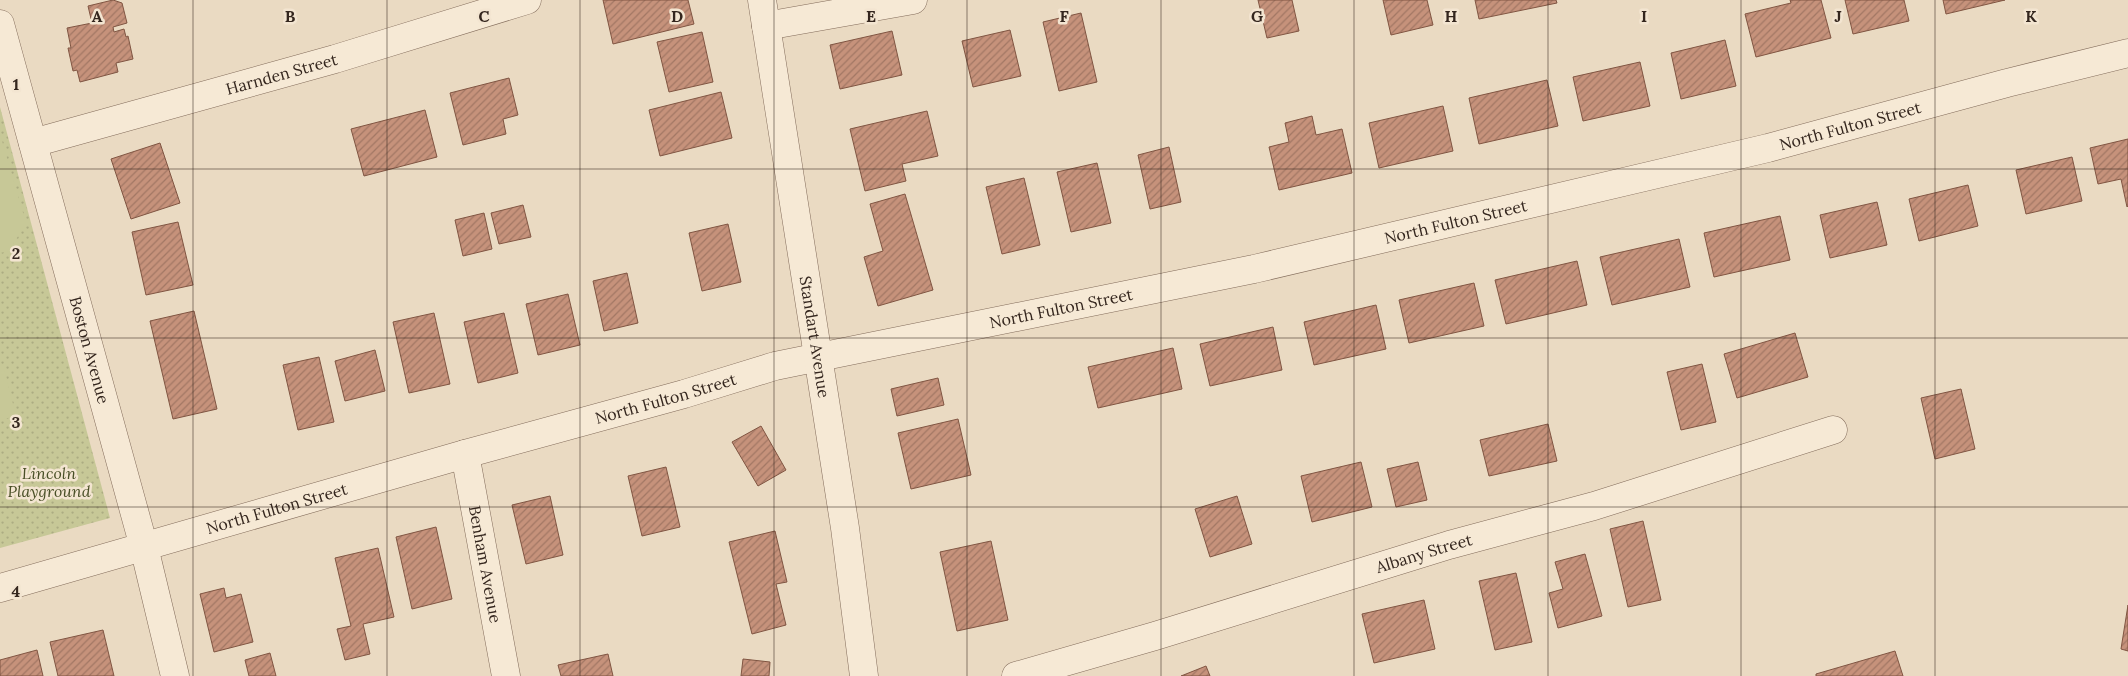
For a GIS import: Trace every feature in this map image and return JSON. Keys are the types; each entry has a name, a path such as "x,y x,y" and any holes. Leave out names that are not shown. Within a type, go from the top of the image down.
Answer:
{"street":[{"name":"Harnden Street","path":"33,143 335,59 527,0"},
{"path":"764,13 913,0"},
{"name":"Standart Avenue","path":"764,13 845,528 864,676"},
{"name":"Boston Avenue","path":"0,24 144,547 175,676"},
{"name":"North Fulton Street","path":"0,588 464,454 684,394 774,366 1264,267 1768,148 2007,83 2128,53"},
{"name":"Albany Street","path":"1016,676 1156,636 1449,545 1594,506 1833,430"},
{"name":"Benham Avenue","path":"464,454 482,537 506,676"}],"green space":[{"name":"Lincoln Playground","path":"0,107 110,518 0,548"},
{"path":"0,134 26,223 9,251 0,253"},
{"path":"4,368 16,416 0,420 0,369"}],"building":[{"path":"113,0 122,3 127,23 113,27 114,32 124,29 126,37 128,36 133,59 116,63 118,72 80,82 77,70 73,71 68,48 71,48 67,28 92,23 88,6"},
{"path":"603,0 688,0 694,24 613,44"},
{"path":"1258,0 1292,0 1299,31 1267,38"},
{"path":"1383,0 1427,0 1433,25 1391,35"},
{"path":"1475,0 1556,0 1557,3 1479,19"},
{"path":"1790,0 1821,0 1831,38 1756,57 1745,14 1791,3"},
{"path":"1845,0 1904,0 1909,21 1853,34"},
{"path":"1943,0 2005,0 1946,14"},
{"path":"1081,13 1097,82 1059,91 1043,22"},
{"path":"1010,30 1021,76 973,87 962,41"},
{"path":"892,31 902,75 840,89 830,45"},
{"path":"702,32 713,82 669,92 657,42"},
{"path":"1725,40 1736,86 1681,99 1671,53"},
{"path":"1640,62 1650,106 1583,121 1573,77"},
{"path":"509,78 518,115 503,119 506,134 463,145 450,93"},
{"path":"1547,80 1558,126 1479,144 1469,98"},
{"path":"721,92 732,138 660,156 649,110"},
{"path":"1443,106 1453,151 1379,168 1369,123"},
{"path":"425,110 437,157 364,176 351,129"},
{"path":"927,111 938,156 902,164 906,181 865,191 850,129"},
{"path":"1312,116 1316,135 1342,129 1352,173 1279,190 1269,147 1289,142 1285,123"},
{"path":"2128,139 2127,207 2121,179 2098,184 2090,148"},
{"path":"160,143 180,203 131,219 111,159"},
{"path":"1169,147 1181,202 1150,209 1138,155"},
{"path":"2072,157 2082,201 2026,214 2016,170"},
{"path":"1097,163 1111,223 1071,232 1057,172"},
{"path":"1024,178 1040,245 1002,254 986,187"},
{"path":"1968,185 1978,226 1919,241 1909,199"},
{"path":"905,194 933,290 878,306 864,257 883,251 870,204"},
{"path":"1877,202 1887,245 1830,258 1820,215"},
{"path":"523,205 531,237 499,244 491,213"},
{"path":"484,213 492,249 463,256 455,220"},
{"path":"1780,216 1790,260 1714,277 1704,233"},
{"path":"178,222 193,285 146,295 132,232"},
{"path":"728,224 741,282 702,291 689,233"},
{"path":"1679,239 1690,287 1612,305 1600,257"},
{"path":"1577,261 1587,305 1506,324 1495,280"},
{"path":"627,273 638,323 604,331 593,281"},
{"path":"1474,283 1484,326 1409,343 1399,300"},
{"path":"568,294 580,345 538,355 526,304"},
{"path":"1376,305 1386,349 1314,365 1304,322"},
{"path":"194,311 217,409 173,419 150,321"},
{"path":"434,313 450,384 409,393 393,322"},
{"path":"504,313 518,373 478,383 464,322"},
{"path":"1273,327 1282,370 1210,386 1200,344"},
{"path":"1795,333 1808,377 1737,398 1724,354"},
{"path":"1173,348 1182,389 1098,408 1088,367"},
{"path":"375,350 385,391 345,401 335,361"},
{"path":"319,357 334,422 298,430 283,365"},
{"path":"1702,364 1716,422 1681,430 1667,372"},
{"path":"938,378 944,405 897,416 891,389"},
{"path":"1961,389 1975,449 1935,459 1921,398"},
{"path":"958,419 971,475 911,489 898,433"},
{"path":"1548,424 1557,461 1489,476 1480,440"},
{"path":"761,426 786,470 758,486 732,442"},
{"path":"1361,462 1372,507 1312,522 1301,476"},
{"path":"1418,462 1427,500 1396,507 1387,469"},
{"path":"666,467 680,527 642,536 628,476"},
{"path":"550,496 563,555 526,564 512,505"},
{"path":"1237,496 1252,544 1210,557 1195,509"},
{"path":"1643,521 1661,600 1628,607 1610,529"},
{"path":"436,527 452,599 412,609 396,537"},
{"path":"775,531 787,582 776,584 786,625 752,634 729,542"},
{"path":"991,541 1008,620 957,631 940,552"},
{"path":"378,548 394,617 363,624 370,654 345,660 337,629 351,626 335,558"},
{"path":"1585,554 1602,616 1558,628 1549,593 1563,589 1555,562"},
{"path":"1516,573 1532,642 1495,650 1479,581"},
{"path":"224,588 226,598 241,594 253,642 214,652 200,594"},
{"path":"1424,600 1435,649 1374,663 1362,614"},
{"path":"2128,605 2128,651 2121,649"},
{"path":"103,630 114,676 58,676 50,642"},
{"path":"37,650 43,676 0,676 0,660"},
{"path":"1895,651 1903,676 1816,676 1816,674"},
{"path":"270,653 276,676 249,676 245,660"},
{"path":"608,654 613,676 561,676 558,665"},
{"path":"743,659 770,662 769,676 741,676"},
{"path":"1206,666 1210,676 1181,676"}]}
